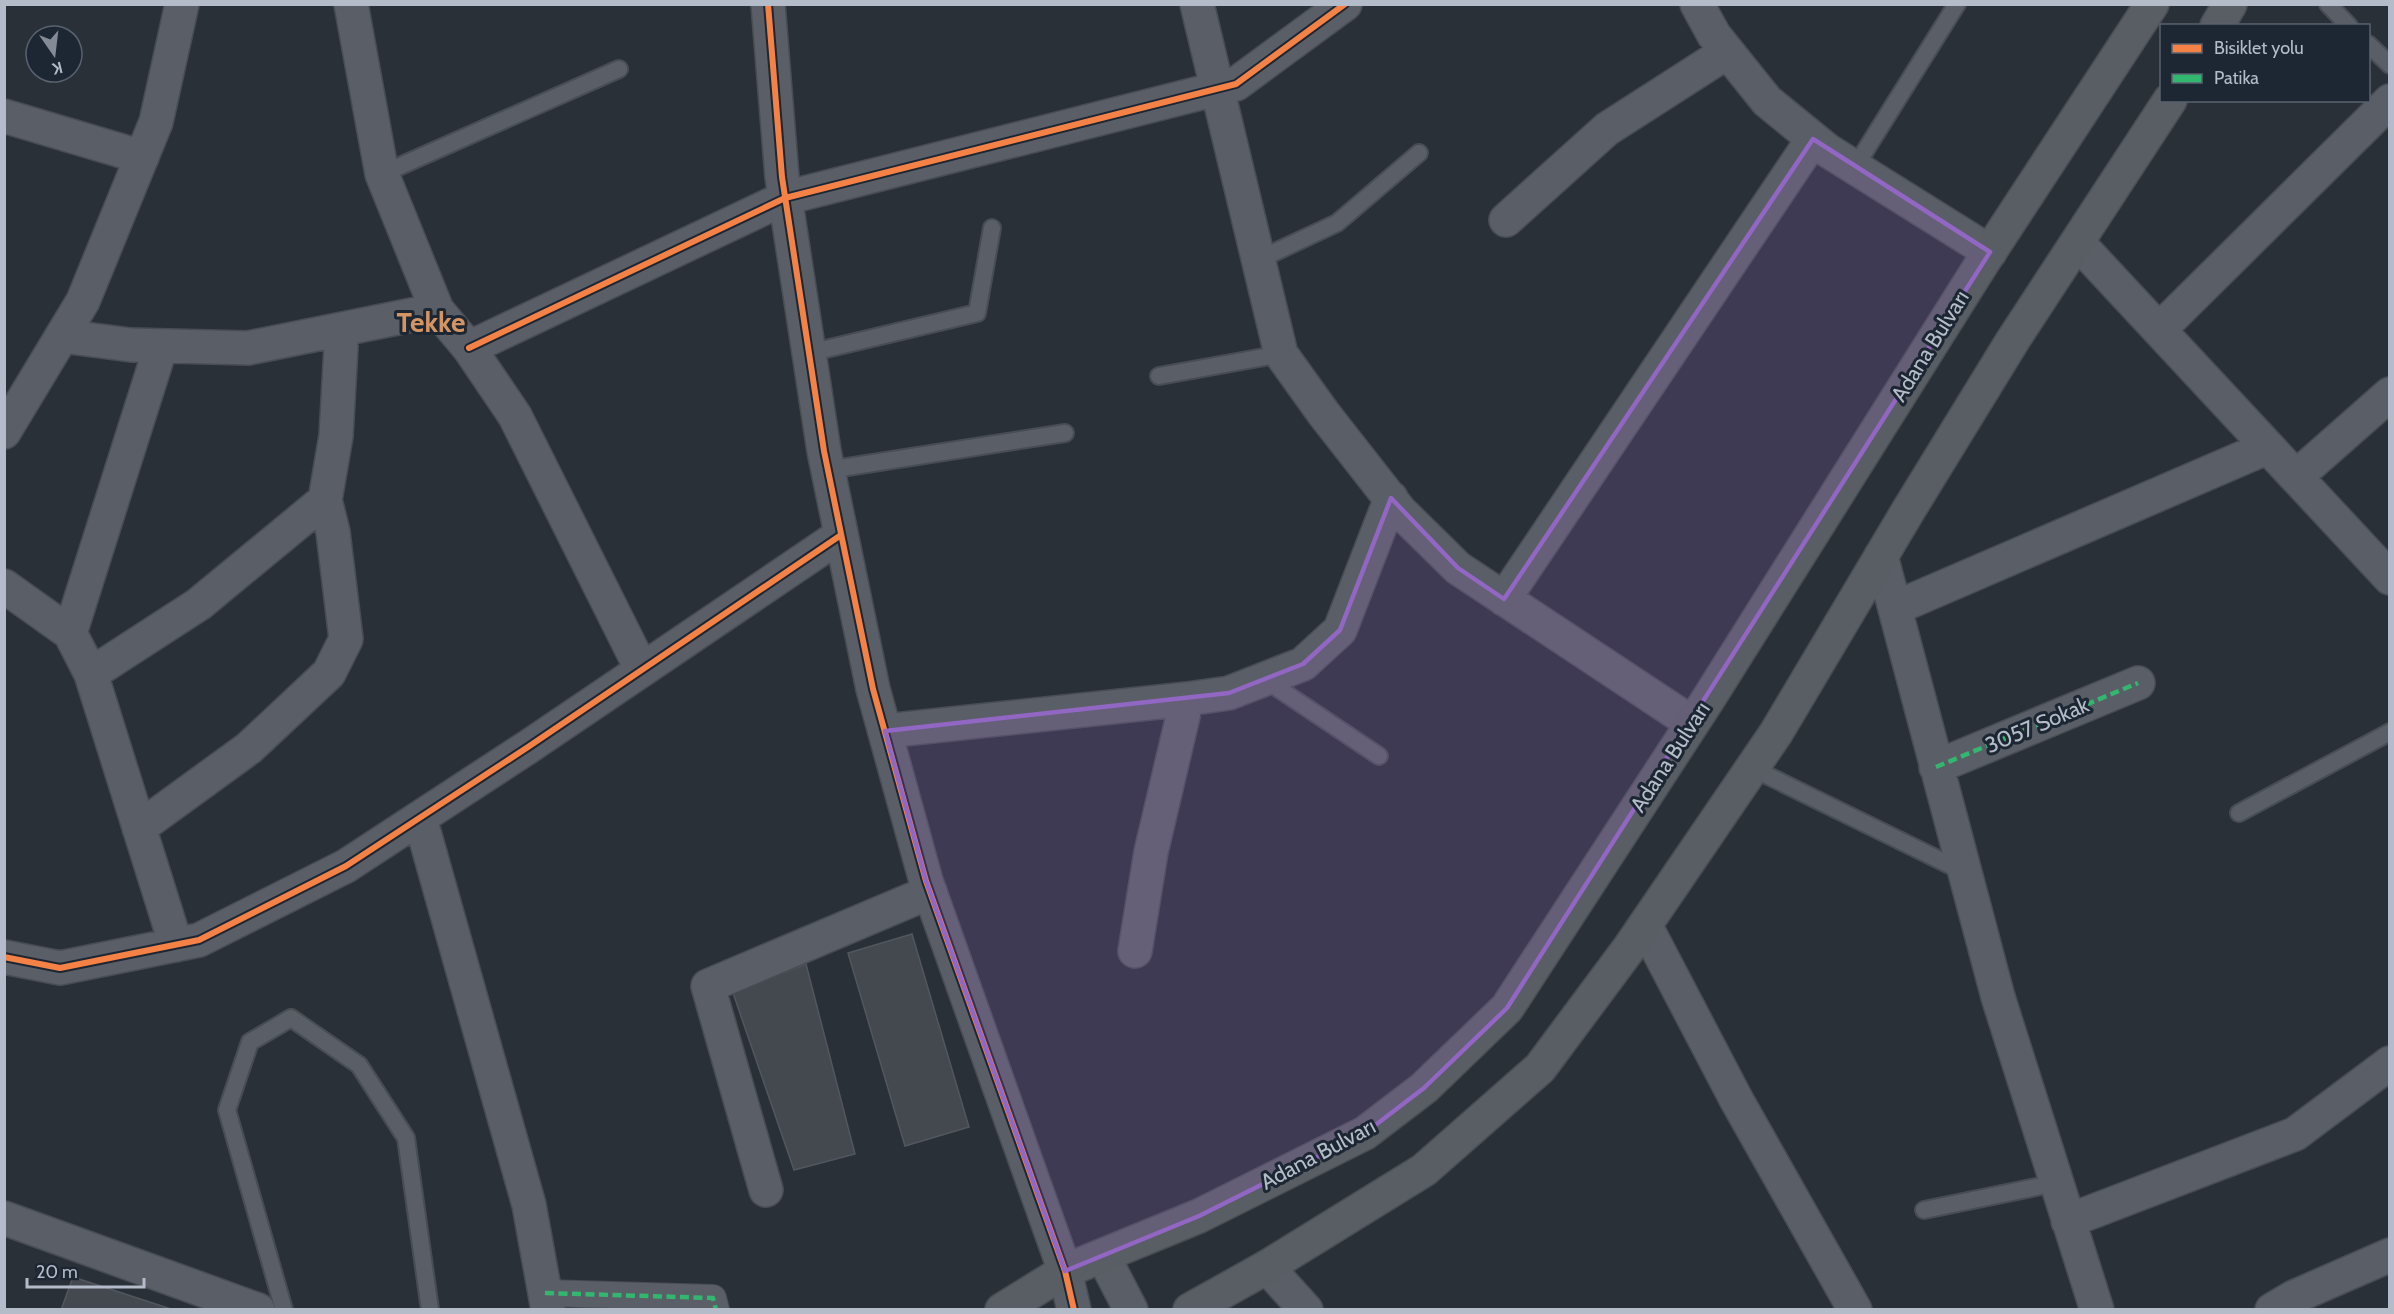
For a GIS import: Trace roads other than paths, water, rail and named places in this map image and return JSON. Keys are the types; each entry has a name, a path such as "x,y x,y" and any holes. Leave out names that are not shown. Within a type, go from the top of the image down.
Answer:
{"main road":[{"name":"Adana Bulvarı","path":"1002,1310 1065,1271 1199,1216 1365,1133 1424,1088 1507,1008 1692,723 1990,252 2152,4"},
{"path":"2218,24 2230,4"},
{"path":"1190,1310 1267,1267 1424,1170 1540,1068 1645,926 1776,733 2013,340 2169,102"}],"street":[{"path":"4,432 83,302 156,122 182,4"},
{"path":"351,4 382,174 437,310 469,348 515,416 642,670"},
{"path":"768,4 785,198 828,470 873,689 930,892 1065,1271 1074,1310"},
{"path":"1197,4 1281,354 1324,414 1400,511 1458,568 1692,723"},
{"path":"469,348 785,198 1236,84 1345,4"},
{"path":"1697,4 1714,35 1767,101 1813,139 1990,252"},
{"path":"1506,220 1607,129 1727,52"},
{"path":"2159,330 2390,101"},
{"path":"7,122 142,157"},
{"path":"1504,599 1813,139"},
{"path":"2078,243 2390,578"},
{"path":"62,336 131,345 248,348 437,310"},
{"path":"139,828 249,748 329,673 346,639 333,532 325,500 336,436 342,329"},
{"path":"70,633 161,346"},
{"path":"2296,477 2390,394"},
{"path":"1895,608 2268,447"},
{"path":"885,731 1229,693 1303,664 1340,630 1391,498"},
{"path":"91,674 199,604 325,500"},
{"path":"4,957 60,968 199,940 346,866 841,535"},
{"path":"1881,556 1998,997 2097,1310"},
{"path":"4,586 70,633 91,674 176,945"},
{"name":"3057 Sokak","path":"1936,767 2138,683"},
{"path":"1136,951 1151,852 1187,699"},
{"path":"420,818 529,1205 546,1301 713,1298 716,1310"},
{"path":"766,1190 708,986 930,892"},
{"path":"1645,926 1736,1099 1855,1310"},
{"path":"2068,1221 2295,1134 2390,1063"},
{"path":"4,1218 258,1310"},
{"path":"2272,1310 2294,1297 2390,1255"},
{"path":"1103,1256 1131,1310"},
{"path":"1267,1267 1306,1310"}],"lane":[{"path":"1855,167 1957,4"},
{"path":"2328,4 2347,24"},
{"path":"2370,46 2390,65"},
{"path":"382,174 619,69"},
{"path":"1258,260 1336,223 1419,153"},
{"path":"809,353 977,313 992,228"},
{"path":"1159,376 1281,354"},
{"path":"828,470 1065,433"},
{"path":"1263,679 1379,756"},
{"path":"2239,813 2390,732"},
{"path":"1752,768 1964,872"},
{"path":"284,1310 227,1110 250,1042 291,1018 359,1065 406,1138 430,1310"},
{"path":"1924,1210 2056,1183"}],"district":[{"name":"Tekke","path":"431,322"}]}
